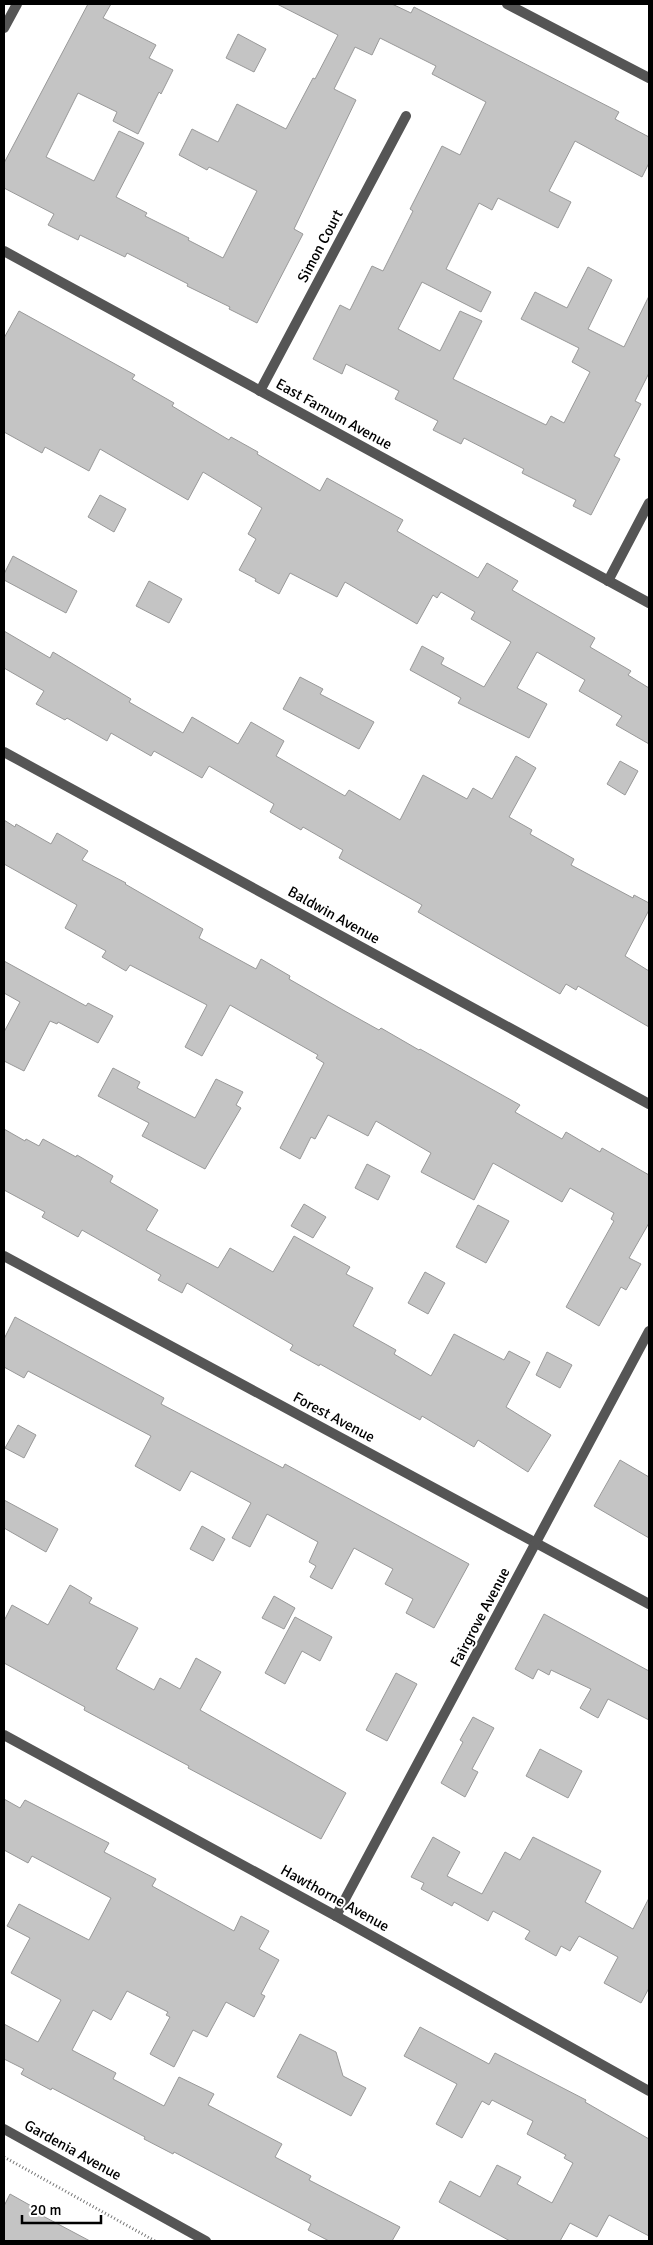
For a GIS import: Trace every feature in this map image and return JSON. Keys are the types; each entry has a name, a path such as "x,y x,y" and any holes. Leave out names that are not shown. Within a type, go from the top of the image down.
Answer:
{"street":[{"path":"4,28 17,4"},
{"path":"507,4 649,78"},
{"name":"Simon Court","path":"260,391 406,116"},
{"name":"East Farnum Avenue","path":"4,251 649,603"},
{"path":"608,581 649,503"},
{"name":"Baldwin Avenue","path":"4,752 649,1104"},
{"name":"Forest Avenue","path":"4,1256 649,1604"},
{"name":"Fairgrove Avenue","path":"336,1916 649,1331"},
{"name":"Hawthorne Avenue","path":"4,1735 336,1916 649,2091"},
{"name":"Gardenia Avenue","path":"4,2129 206,2241"}],"path":[{"path":"4,2157 155,2241"}],"building":[{"path":"88,4 111,4 103,18 156,45 149,58 173,70 161,94 159,92 138,134 113,121 117,112 78,93 46,157 94,181 119,131 144,143 116,197 147,213 145,216 223,258 257,191 209,167 207,170 179,155 192,129 218,142 237,104 286,129 338,35 277,4 392,4 411,13 414,7 619,112 615,119 649,137 649,163 642,177 575,141 549,191 571,202 558,228 498,198 492,210 479,203 446,269 491,292 481,312 422,282 398,329 440,351 460,311 482,321 453,379 546,425 551,416 564,423 590,372 572,362 579,348 521,319 535,292 567,308 588,267 612,280 588,329 624,347 649,296 649,373 635,401 641,404 614,456 620,459 591,515 573,506 576,500 522,473 524,469 464,438 461,444 433,430 438,421 395,399 399,391 346,364 342,374 313,359 340,305 350,310 372,266 383,271 413,211 410,209 442,146 460,155 486,102 432,74 436,66 380,38 372,55 355,47 334,89 356,100 294,229 303,234 257,323 229,309 230,307 187,286 188,284 127,253 125,257 80,235 78,240 48,225 54,214 4,188 4,163"},
{"path":"238,34 266,49 254,72 226,58"},
{"path":"19,311 135,375 132,379 174,403 172,406 229,440 231,437 258,452 257,454 320,491 327,478 403,520 397,531 478,578 487,563 518,581 512,590 595,638 590,647 631,671 628,675 649,688 649,744 616,725 622,716 579,691 585,680 537,652 517,688 547,704 529,738 458,703 461,698 410,670 422,646 444,658 441,664 484,687 511,642 471,619 475,612 441,592 437,598 433,595 417,624 345,582 337,597 290,573 279,594 255,581 256,579 239,570 256,539 248,534 262,508 203,472 188,500 100,449 89,471 45,447 42,453 4,432 4,338"},
{"path":"100,495 126,509 114,532 88,517"},
{"path":"13,556 77,591 66,613 4,580 4,574"},
{"path":"149,581 182,599 169,623 136,606"},
{"path":"4,631 50,658 53,652 131,699 129,702 183,733 192,717 238,744 251,722 284,741 276,756 345,796 349,790 400,820 423,775 467,799 473,788 492,799 516,756 536,768 509,817 532,830 530,834 574,859 571,865 633,898 634,895 649,903 649,910 625,956 649,971 649,1027 578,986 576,990 566,984 560,994 418,912 422,905 339,858 343,850 303,827 301,830 270,812 274,804 209,766 202,778 154,751 151,756 111,733 107,741 67,718 65,720 36,704 44,691 4,668"},
{"path":"300,677 323,689 320,694 374,722 359,749 283,709"},
{"path":"620,761 638,771 625,795 607,784"},
{"path":"4,820 15,827 16,824 51,844 57,833 88,851 82,860 126,883 203,929 199,938 256,969 261,959 290,976 289,979 343,1010 379,1030 381,1028 520,1105 515,1112 562,1139 566,1132 600,1152 602,1148 649,1175 649,1223 629,1258 641,1264 626,1290 621,1287 599,1326 566,1307 614,1221 611,1219 614,1213 570,1188 562,1202 493,1163 474,1200 421,1172 431,1153 376,1121 368,1136 328,1115 315,1139 311,1137 300,1159 280,1148 324,1063 316,1058 318,1055 230,1005 202,1056 185,1047 207,1005 130,965 126,971 102,957 106,951 65,928 77,905 4,864"},
{"path":"4,961 86,1006 88,1003 113,1016 98,1043 58,1022 57,1024 50,1021 24,1071 4,1061 4,1032 20,1002 4,993"},
{"path":"113,1068 140,1082 137,1088 195,1118 216,1079 243,1092 236,1105 241,1108 205,1169 142,1136 149,1123 98,1096"},
{"path":"4,1129 25,1141 26,1139 39,1146 43,1139 76,1157 77,1155 113,1176 110,1182 158,1210 146,1230 218,1268 230,1248 273,1272 294,1236 350,1267 346,1274 373,1288 353,1326 396,1350 394,1354 431,1376 454,1334 504,1360 509,1351 530,1362 506,1407 551,1435 528,1472 478,1440 474,1447 422,1416 420,1420 320,1364 319,1366 290,1350 293,1345 187,1283 182,1293 158,1280 161,1275 82,1230 78,1237 42,1217 45,1212 4,1190"},
{"path":"367,1164 390,1176 378,1200 355,1188"},
{"path":"304,1204 326,1217 313,1238 291,1226"},
{"path":"478,1205 509,1221 486,1263 456,1247"},
{"path":"425,1272 445,1283 428,1314 408,1303"},
{"path":"15,1317 164,1398 161,1404 283,1468 285,1464 469,1564 434,1628 406,1613 413,1599 385,1584 393,1569 354,1548 332,1589 310,1577 316,1566 309,1562 318,1542 267,1514 250,1547 232,1538 251,1503 191,1471 180,1491 135,1466 151,1436 28,1371 24,1378 4,1367 4,1339"},
{"path":"547,1352 572,1365 560,1388 536,1375"},
{"path":"18,1425 36,1435 24,1458 5,1448"},
{"path":"620,1460 649,1477 649,1538 594,1506"},
{"path":"4,1500 58,1529 46,1552 4,1528"},
{"path":"202,1526 225,1539 213,1561 190,1549"},
{"path":"70,1585 92,1598 89,1603 138,1628 116,1669 154,1690 160,1678 180,1689 196,1658 221,1672 200,1710 346,1793 321,1839 188,1768 189,1766 84,1710 85,1707 4,1663 4,1621 12,1605 48,1625"},
{"path":"274,1596 295,1608 284,1629 262,1618"},
{"path":"544,1614 649,1671 649,1720 608,1699 598,1718 580,1708 591,1689 551,1670 549,1675 538,1669 533,1679 515,1669"},
{"path":"295,1617 332,1637 320,1661 302,1651 285,1684 265,1673"},
{"path":"396,1673 417,1684 387,1741 366,1730"},
{"path":"473,1717 494,1728 472,1769 478,1772 465,1797 441,1783 463,1742 460,1740"},
{"path":"540,1749 582,1771 568,1798 526,1776"},
{"path":"4,1799 20,1808 25,1800 109,1843 104,1852 156,1879 152,1886 234,1931 241,1916 269,1931 259,1949 279,1960 261,1994 265,1996 254,2017 226,2002 207,2037 193,2030 174,2067 150,2054 170,2017 166,2015 168,2012 127,1991 111,2020 93,2010 72,2050 116,2073 113,2079 164,2106 179,2077 214,2094 208,2105 282,2144 275,2157 311,2176 309,2180 400,2227 392,2241 329,2241 308,2230 311,2224 174,2152 173,2154 144,2139 145,2137 52,2088 51,2090 21,2074 24,2069 4,2059 4,2024 38,2042 61,2000 11,1973 30,1938 7,1926 19,1904 89,1940 111,1898 32,1856 28,1863 4,1850"},
{"path":"433,1837 460,1852 447,1876 482,1894 505,1852 520,1860 533,1837 601,1871 585,1902 633,1929 649,1898 649,1988 641,2003 604,1983 618,1957 579,1936 570,1951 561,1946 556,1956 525,1939 530,1931 493,1911 488,1921 454,1902 452,1906 421,1889 424,1883 411,1877"},
{"path":"420,2027 489,2064 495,2053 586,2100 585,2102 649,2139 649,2236 609,2215 597,2237 570,2223 560,2241 510,2241 439,2202 450,2181 480,2197 497,2165 521,2177 517,2184 552,2203 573,2163 564,2158 566,2155 527,2134 533,2121 492,2100 489,2105 482,2101 462,2138 436,2124 457,2084 404,2056"},
{"path":"300,2034 336,2052 343,2076 366,2088 351,2116 277,2077"},
{"path":"10,2194 42,2212 41,2215 90,2241 4,2241 4,2206"}]}
